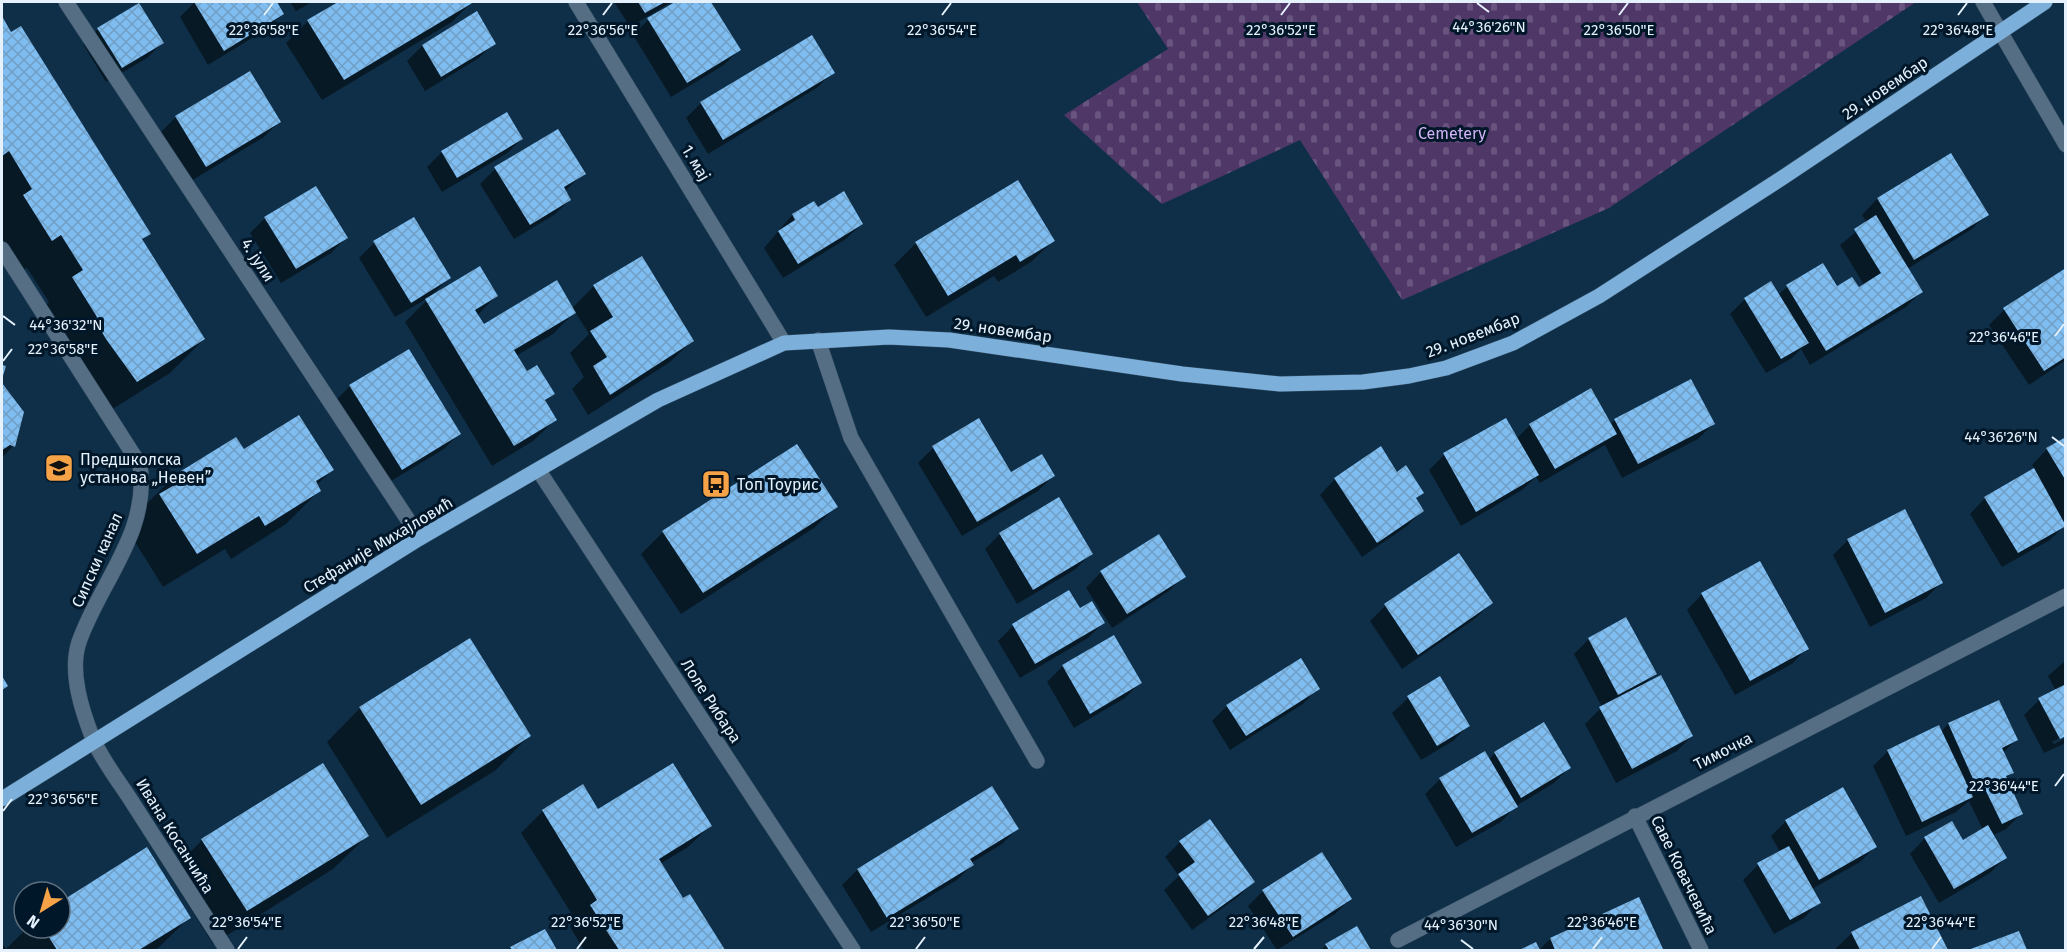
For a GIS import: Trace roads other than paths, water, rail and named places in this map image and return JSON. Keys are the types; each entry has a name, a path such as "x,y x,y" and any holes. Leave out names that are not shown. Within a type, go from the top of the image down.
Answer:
{"main road":[{"name":"29. новембар","path":"784,343 889,337 949,340 1182,374 1280,384 1363,381 1409,376 1446,368 1513,343 1599,296 2045,2"},
{"name":"Стефаније Михајловић","path":"2,799 420,538 658,400 784,343"}],"street":[{"name":"4. јули","path":"66,2 420,538"},
{"name":"1. мај","path":"576,2 784,343"},
{"path":"1983,2 2066,145"},
{"name":"Сипски канал","path":"2,249 140,465 142,483 139,510 119,562 79,643 75,664 78,690 94,740"},
{"path":"818,340 851,438 1037,761"},
{"name":"Лоле Рибара","path":"539,471 853,951"},
{"name":"Тимочка","path":"1398,940 2066,596"},
{"name":"Ивана Косанчића","path":"94,740 227,951"},
{"name":"Саве Ковачевића","path":"1635,816 1701,951"}],"place":[{"name":"Предшколска установа „Невен”","path":"59,468"},
{"name":"Топ Тоурис","path":"716,484"}],"park label":[{"name":"Cemetery","path":"1452,133"}]}
